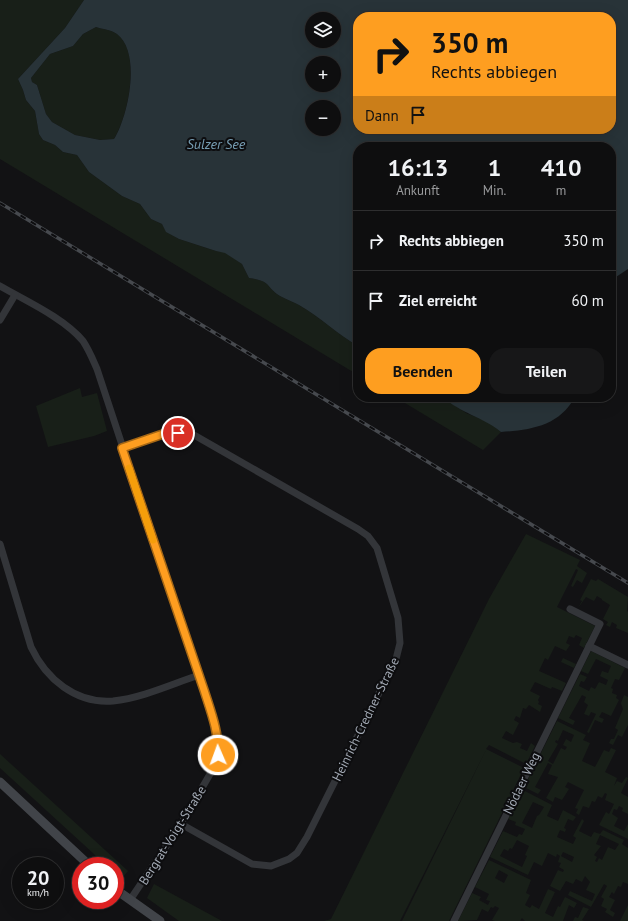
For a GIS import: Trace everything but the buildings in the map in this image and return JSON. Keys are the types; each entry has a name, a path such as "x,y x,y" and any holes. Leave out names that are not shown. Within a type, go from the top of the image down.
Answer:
{"main road":[{"path":"0,782 80,857"},
{"path":"124,896 160,921"}],"street":[{"name":"Bergrat-Voigt-Straße","path":"0,286 72,330 83,342 97,369 216,727 218,755 213,770 181,824 130,900"},
{"path":"0,320 15,295"},
{"name":"Heinrich-Credner-Straße","path":"122,448 163,434 180,433 194,435 358,529 368,536 377,548 398,618 400,643 396,659 314,824 297,852 289,859 271,866 252,864 181,824"},
{"path":"0,544 31,647 38,662 48,675 59,684 73,693 91,699 113,701 199,675"},
{"name":"Nödaer Weg","path":"454,921 600,624 570,609"},
{"path":"589,646 628,665"}],"shaded area":[{"path":"0,0 84,0 65,28 18,79 26,100 35,111 39,134 43,140 55,145 63,152 77,155 89,172 122,196 140,204 151,219 162,224 167,232 179,239 216,251 225,252 242,264 249,278 257,279 266,283 277,294 307,310 353,343 353,372 0,159"},
{"path":"96,27 117,34 125,43 129,55 131,70 128,101 124,116 114,139 100,140 75,135 52,122 46,114 37,85 32,82 31,78 50,54 73,46 83,34"},
{"path":"80,388 82,397 97,393 107,431 94,436 48,447 36,406"},
{"path":"403,402 450,402 466,413 489,422 501,432 483,450"},
{"path":"526,534 580,560 577,566 587,573 582,583 577,580 573,587 571,586 578,570 576,569 557,607 595,626 584,648 579,645 582,638 576,635 574,638 569,636 566,643 570,645 566,651 555,646 548,660 545,658 539,671 566,683 562,691 552,687 551,689 535,682 530,691 540,696 538,704 542,706 540,712 529,705 526,709 523,708 520,718 516,716 514,720 519,723 513,735 506,731 502,738 513,743 517,742 522,744 520,748 527,751 531,743 535,746 526,764 489,745 486,749 524,768 449,921 402,921 486,750 400,921 324,921 331,919 489,599"},
{"path":"591,579 596,581 598,579 628,597 628,633 616,628 617,625 612,622 610,627 606,625 608,622 603,619 610,605 597,596 594,601 586,597 578,608 582,601 580,600"},
{"path":"591,651 625,668 619,680 615,679 611,688 613,689 612,693 617,695 616,698 619,700 611,716 602,712 599,717 604,719 602,723 595,720 589,733 587,732 596,714 591,712 589,716 584,714 588,705 584,702 586,697 582,695 569,718 575,721 573,725 558,718 580,674 587,677 584,682 581,681 579,686 589,691 591,687 595,689 599,682 606,685 608,680 600,676 602,671 608,673 611,666 596,659 588,674 581,671"},
{"path":"563,658 576,664 574,668 561,662"},
{"path":"624,695 628,697 628,725 622,737 618,735 613,745 609,743 611,739 614,739 618,730 615,728 623,709 621,703"},
{"path":"557,721 586,735 583,740 590,743 582,761 595,767 604,750 609,752 611,748 616,750 605,772 617,778 614,786 617,781 622,783 626,777 628,778 621,793 628,797 628,814 622,811 623,808 619,806 617,810 614,809 612,814 618,818 614,826 624,831 628,824 628,839 599,825 606,812 609,814 614,804 605,800 607,794 605,793 602,798 598,796 595,802 592,801 589,808 583,806 579,815 576,813 578,809 575,808 584,790 568,782 565,787 569,789 562,800 555,797 553,802 546,798 558,777 548,774 552,765 548,763 535,787 541,790 538,794 524,787","holes":["563,730 574,735 571,742 566,739 563,745 567,747 565,750 561,748 553,764 548,761 558,744 555,742 556,740 558,741"]},
{"path":"0,754 113,857 96,857 0,768"},
{"path":"523,790 552,805 547,816 558,821 563,810 576,817 573,821 568,819 564,828 566,829 565,832 560,830 557,837 573,844 576,838 573,836 582,819 584,821 579,831 591,837 594,832 600,834 603,830 624,840 622,844 628,848 628,884 623,882 621,887 618,886 614,894 612,892 609,897 615,900 610,910 615,913 613,917 605,912 607,909 601,906 604,899 601,897 607,886 604,884 591,907 568,895 570,891 592,901 595,894 586,890 590,882 585,876 582,882 576,879 573,884 566,881 560,891 550,886 558,870 563,872 564,870 559,867 561,863 558,862 560,856 557,854 556,857 548,853 542,866 534,862 528,875 490,857 503,831 517,837 519,834 522,835 525,829 515,825 516,822 508,819","holes":["533,802 544,807 537,816 532,828 522,823","600,835 619,844 615,850 608,847 602,860 599,858 597,862 595,861 597,857 594,855 601,846 596,844","517,840 529,846 525,855 527,856 522,867 500,856 504,849 508,851 510,848 512,849","563,852 574,857 572,862 561,856"]},
{"path":"489,860 531,880 526,893 530,895 525,905 530,908 532,905 539,909 548,889 555,892 545,913 553,917 558,906 560,907 565,897 577,903 574,908 569,905 563,921 525,921 522,918 520,921 495,921 492,920 499,908 495,906 493,908 491,907 488,912 482,909 477,920 458,921 472,893 481,897 479,900 488,905 490,901 486,900 489,894 475,887","holes":["499,870 508,875 504,883 495,878"]},
{"path":"124,867 128,871 124,876"},
{"path":"154,884 222,921 179,921 147,898"},
{"path":"628,905 628,921 620,921"},
{"path":"583,907 589,909 582,920 584,921 573,921 575,917 578,918"}],"water":[{"name":"Sulzer See","path":"84,0 628,0 628,269 616,277 616,142 353,142 353,343 307,310 277,294 266,283 257,279 249,278 242,264 225,253 179,239 166,232 162,224 151,219 140,204 122,196 89,172 77,155 63,152 55,145 43,140 39,134 35,111 26,100 18,79 65,28","holes":["96,27 117,34 125,43 129,55 131,70 128,101 124,116 114,139 100,140 75,135 52,122 46,114 37,85 32,82 31,78 50,54 73,46 83,34"]},
{"path":"450,402 572,402 561,414 543,425 523,430 501,432 487,422"}],"railway":[{"path":"0,203 628,583"}],"slow traffic":[{"path":"129,468 153,540"}],"route":[{"path":"178,433 163,434 122,448 216,727 218,755"}]}
